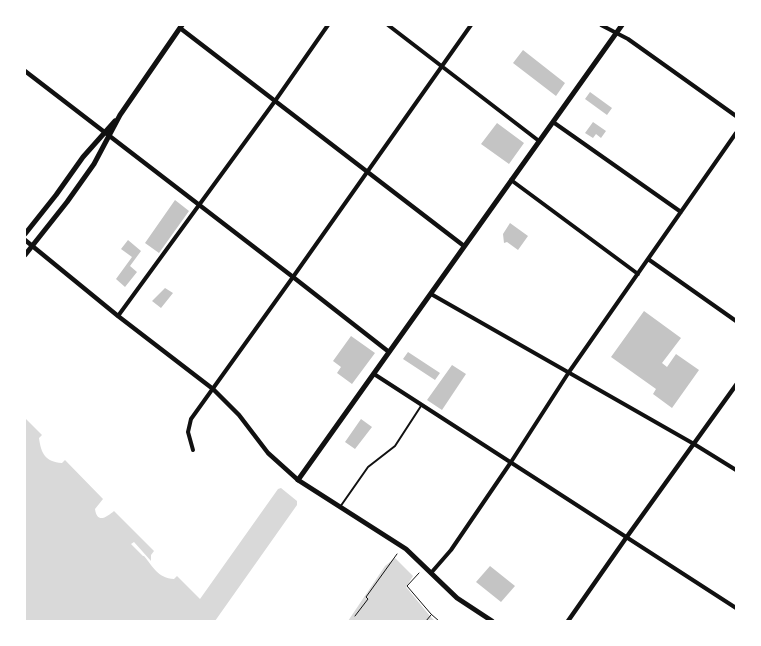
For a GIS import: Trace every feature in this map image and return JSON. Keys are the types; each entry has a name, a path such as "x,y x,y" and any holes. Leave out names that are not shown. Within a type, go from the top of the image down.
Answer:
{"main road":[{"path":"492,621 457,598 406,548 298,480 622,25"},
{"path":"25,254 67,202 94,164 120,115 179,26"},
{"path":"25,234 83,157 120,115"}],"street":[{"path":"118,316 328,25"},
{"path":"388,25 539,141"},
{"path":"192,450 188,432 191,419 471,25"},
{"path":"601,25 628,39 736,116"},
{"path":"179,26 464,246"},
{"path":"25,71 388,352"},
{"path":"553,122 681,212"},
{"path":"431,573 451,550 512,462 569,372 736,133"},
{"path":"511,180 638,274"},
{"path":"25,240 118,316 213,389 239,415 268,453 298,480"},
{"path":"648,259 736,321"},
{"path":"430,294 569,372 736,470"},
{"path":"374,374 736,608"},
{"path":"568,621 736,385"}],"lane":[{"path":"340,506 368,467 395,446 422,405"}],"path":[{"path":"355,616 368,599 366,597 397,554"},
{"path":"419,573 407,586 439,621"},
{"path":"426,621 431,614"}],"shaded area":[{"path":"25,418 42,435 39,438 45,456 56,462 62,463 65,460 103,499 95,509 98,517 103,518 114,511 154,551 151,555 151,561 134,542 131,544 156,571 168,578 174,579 177,576 200,599 278,489 281,488 297,501 297,505 215,621 25,621"},
{"path":"395,558 413,576 406,587 435,621 348,621 385,566"}],"building":[{"path":"523,50 565,83 556,96 513,63"},
{"path":"590,92 612,108 607,115 585,99"},
{"path":"593,122 606,131 601,138 596,134 593,138 585,133"},
{"path":"497,123 524,143 509,164 481,144"},
{"path":"175,200 189,211 159,253 145,243"},
{"path":"510,223 528,236 518,250 507,242 504,243 503,234"},
{"path":"128,240 141,251 130,266 137,272 125,287 116,279 132,257 121,249"},
{"path":"165,288 173,293 161,308 152,301"},
{"path":"644,311 681,338 662,363 667,367 676,354 699,370 672,408 653,394 656,389 611,357"},
{"path":"351,336 375,353 352,384 337,373 341,367 333,361"},
{"path":"408,352 440,373 435,380 403,359"},
{"path":"452,365 466,374 442,410 427,400"},
{"path":"361,419 372,427 355,449 345,442"},
{"path":"490,566 515,586 501,602 476,582"}]}
